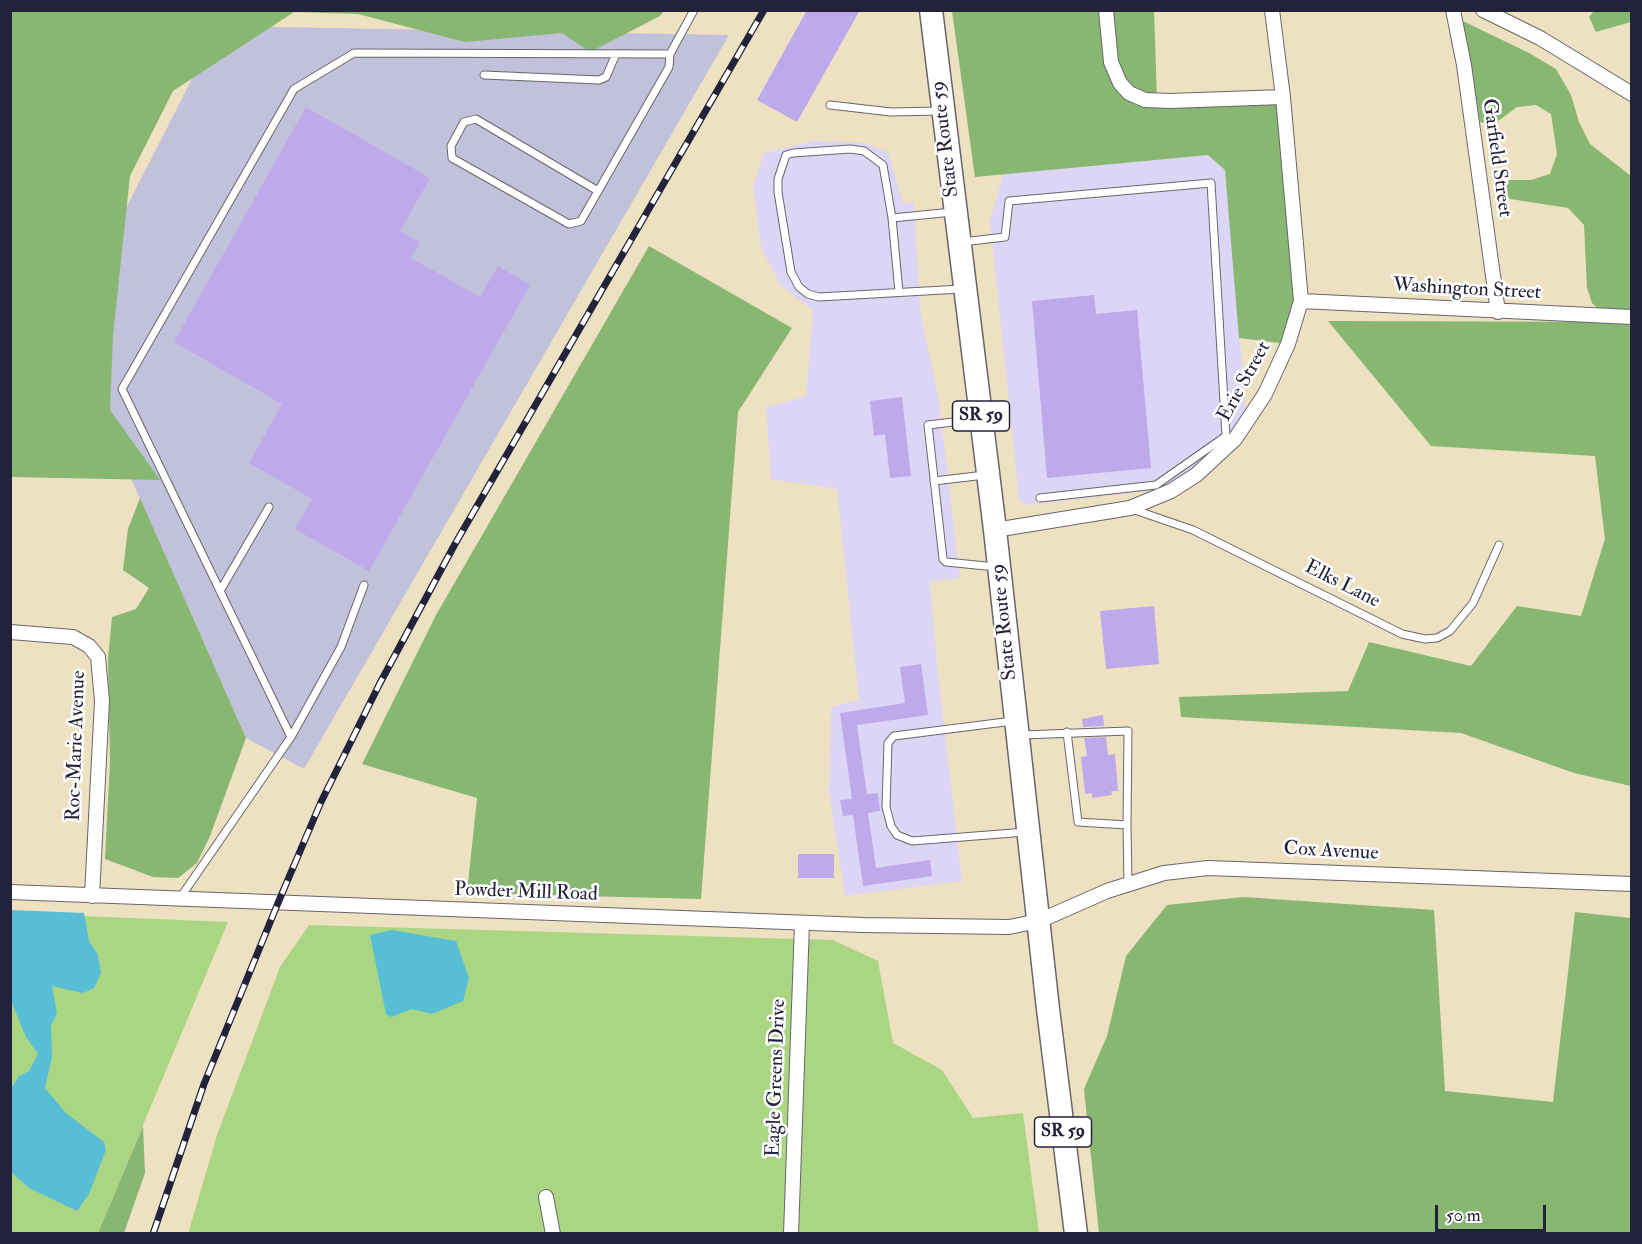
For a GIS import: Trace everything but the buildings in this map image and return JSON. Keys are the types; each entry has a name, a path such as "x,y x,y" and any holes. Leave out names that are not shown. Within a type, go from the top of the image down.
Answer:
{"main road":[{"name":"State Route 59","path":"931,10 995,530 1016,728 1076,1233"}],"street":[{"path":"1106,10 1112,62 1120,83 1130,93 1145,100 1174,101 1283,97"},
{"name":"Erie Street","path":"995,530 1130,508 1171,491 1196,475 1251,419 1278,369 1301,301 1283,97 1272,10"},
{"name":"Garfield Street","path":"1453,10 1464,65 1498,312"},
{"path":"1483,10 1540,38 1632,94"},
{"name":"Washington Street","path":"1301,301 1632,317"},
{"name":"Roc-Marie Avenue","path":"10,632 73,637 90,646 98,657 102,701 92,896"},
{"name":"Cox Avenue","path":"1039,921 1164,873 1208,868 1632,884"},
{"name":"Powder Mill Road","path":"10,892 802,923 1009,927 1039,921"},
{"name":"Eagle Greens Drive","path":"791,1233 802,923"},
{"path":"546,1197 553,1233"}],"lane":[{"path":"598,191 476,119 464,122 451,146 452,158 569,224 581,222 669,67 670,54 694,10"},
{"path":"291,737 122,389 294,89 354,53 670,54"},
{"path":"484,75 599,80 606,77 616,54"},
{"path":"830,105 891,112 943,111"},
{"path":"899,292 892,218 883,165 874,156 850,149 794,153 786,156 778,179 778,192 791,272 799,287 819,297 964,288"},
{"path":"959,242 1005,237 1009,201 1211,183 1229,439 1156,485 1040,498"},
{"path":"892,218 955,211"},
{"path":"981,419 928,425 943,559 946,562 999,567"},
{"path":"934,481 988,475"},
{"path":"220,591 269,507"},
{"name":"Elks Lane","path":"1130,508 1193,530 1402,634 1425,639 1437,639 1450,631 1473,603 1499,545"},
{"path":"179,900 291,737 341,647 364,585"},
{"path":"1028,832 912,841 897,835 891,826 886,807 888,743 894,735 1016,728 1067,732 1128,731 1128,885"},
{"path":"1067,732 1078,822 1127,825"}],"shaded area":[{"path":"219,26 729,35 304,769 246,738 100,409 80,298"},
{"path":"815,141 864,143 888,152 903,203 914,203 920,310 939,401 960,578 930,582 937,665 962,881 845,896 829,792 831,707 859,700 837,489 771,479 766,407 806,396 813,310 781,286 761,248 753,186 764,153"},
{"path":"1208,154 1225,170 1246,412 1220,454 1159,490 1026,505 1019,500 990,221 1003,174"}],"green space":[{"path":"11,11 664,11 660,16 590,52 562,33 465,42 358,14 294,12 173,91 130,176 113,335 110,410 160,480 11,477"},
{"path":"952,11 1154,11 1157,100 1283,97 1301,301 1288,344 1239,338 1225,170 1208,155 975,177"},
{"path":"1594,11 1631,11 1631,22 1596,32 1589,17"},
{"path":"1463,21 1529,53 1556,69 1571,95 1579,122 1590,144 1631,176 1631,317 1606,316 1592,303 1587,288 1584,225 1568,208 1504,198 1498,190 1505,180 1531,180 1550,174 1557,154 1551,114 1536,105 1517,107 1493,125 1480,122"},
{"path":"649,246 792,328 738,412 701,899 467,893 477,798 362,764 436,615"},
{"path":"1328,321 1631,322 1631,786 1574,773 1461,733 1181,717 1179,697 1348,691 1369,642 1471,666 1517,606 1581,616 1605,539 1595,456 1431,446"},
{"path":"140,498 246,738 210,836 197,863 178,878 153,877 105,859 110,761 108,658 112,617 136,609 149,588 123,570 128,529"},
{"path":"1243,897 1434,910 1445,1091 1553,1102 1575,912 1631,918 1631,1233 1099,1233 1084,1089 1107,1036 1126,956 1167,905"},
{"path":"11,913 228,922 98,1233 11,1234"},
{"path":"309,925 833,940 878,961 893,1043 942,1070 973,1118 1023,1113 1039,1233 188,1234 217,1135 280,967"},
{"path":"143,1126 145,1173 124,1233 98,1233"}],"water":[{"path":"11,910 84,913 89,941 98,955 101,973 94,988 83,993 52,986 57,1014 51,1025 52,1057 45,1088 66,1113 104,1142 106,1150 89,1194 77,1211 29,1188 12,1173 11,1089 19,1076 29,1071 38,1054 26,1037 11,1001"},
{"path":"392,930 456,941 469,978 463,1001 432,1014 412,1009 391,1017 386,1014 370,935"}],"railway":[{"path":"153,1234 204,1084 278,903 321,802 380,683 455,544 764,10"}]}
